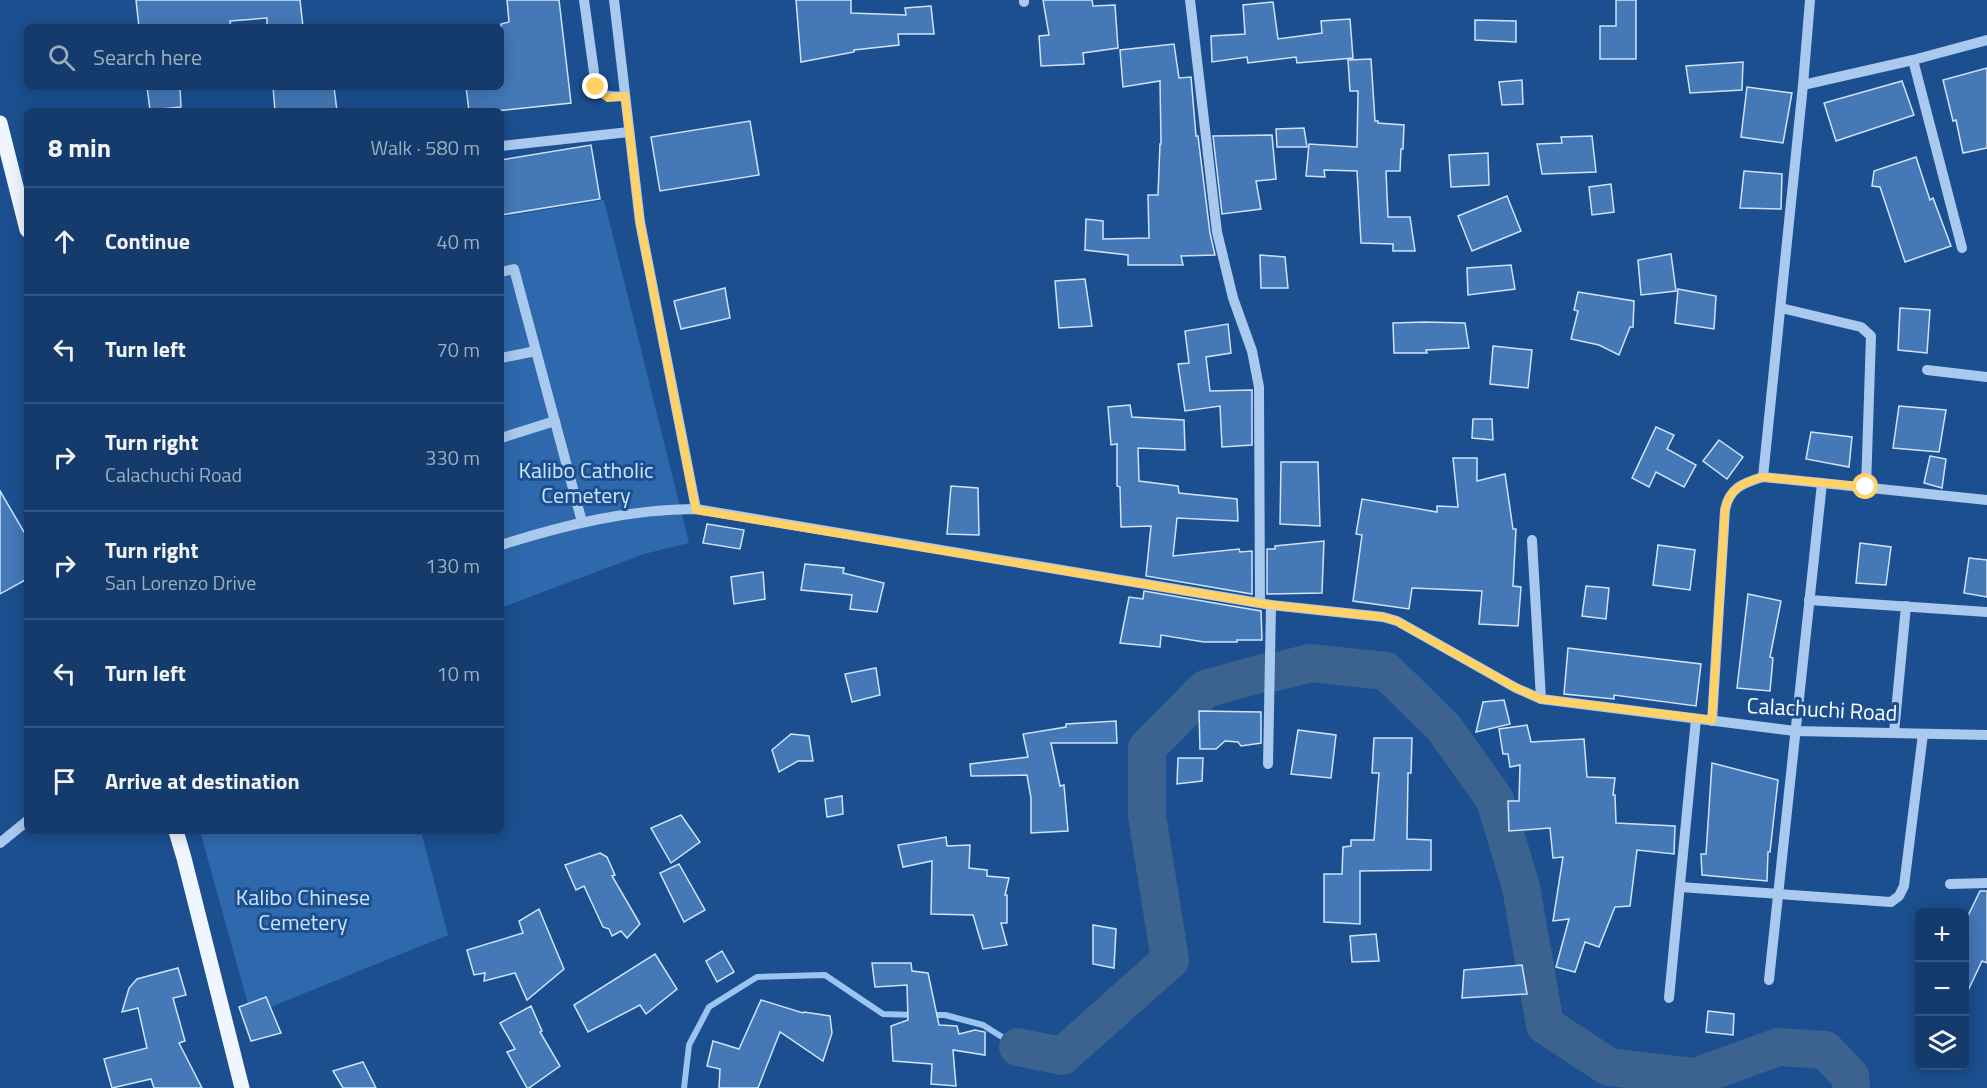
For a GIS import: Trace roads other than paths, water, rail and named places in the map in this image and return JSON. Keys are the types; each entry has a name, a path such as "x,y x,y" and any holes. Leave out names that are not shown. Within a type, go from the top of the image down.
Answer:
{"main road":[{"path":"0,123 4,156 24,220"},
{"path":"177,834 242,1088"}],"street":[{"path":"584,0 596,87 608,98 625,96"},
{"path":"614,0 640,222 696,510"},
{"path":"1190,0 1216,232 1233,298 1252,351 1259,387 1266,604 1268,764"},
{"path":"1762,477 1781,308 1810,0"},
{"path":"1803,85 1913,60 1987,40"},
{"path":"1913,60 1962,248"},
{"path":"504,146 629,132"},
{"path":"504,271 514,269 582,522"},
{"path":"1781,308 1861,327 1871,336 1866,487"},
{"path":"504,357 536,351"},
{"path":"1927,370 1987,377"},
{"path":"504,437 555,421"},
{"path":"1712,720 1725,510 1731,492 1738,486 1762,477 1987,500"},
{"path":"1769,981 1822,483"},
{"name":"Calachuchi Road","path":"504,541 582,522 667,509 696,510 1266,604 1383,617 1541,699 1795,731 1987,735"},
{"path":"1532,540 1541,699"},
{"path":"1809,600 1987,612"},
{"path":"1894,733 1906,606"},
{"path":"1669,998 1696,719"},
{"path":"1680,887 1892,903 1904,886 1923,734"},
{"path":"0,843 24,823"},
{"path":"1950,885 1987,883"}],"waterway":[{"path":"1275,672 1310,663 1386,671 1444,728 1495,800 1521,887 1545,1025 1609,1067 1695,1077 1778,1047 1825,1050 1850,1076 1851,1088"},
{"path":"1018,1047 1062,1056 1170,960 1147,816 1147,748 1205,689 1263,673"},
{"path":"684,1088 689,1045 709,1007 757,977 825,975 883,1014 914,1015"},
{"path":"930,1015 945,1015 983,1025 1018,1047"}],"park label":[{"name":"Kalibo Catholic Cemetery","path":"586,482"},
{"name":"Kalibo Chinese Cemetery","path":"303,910"}]}
